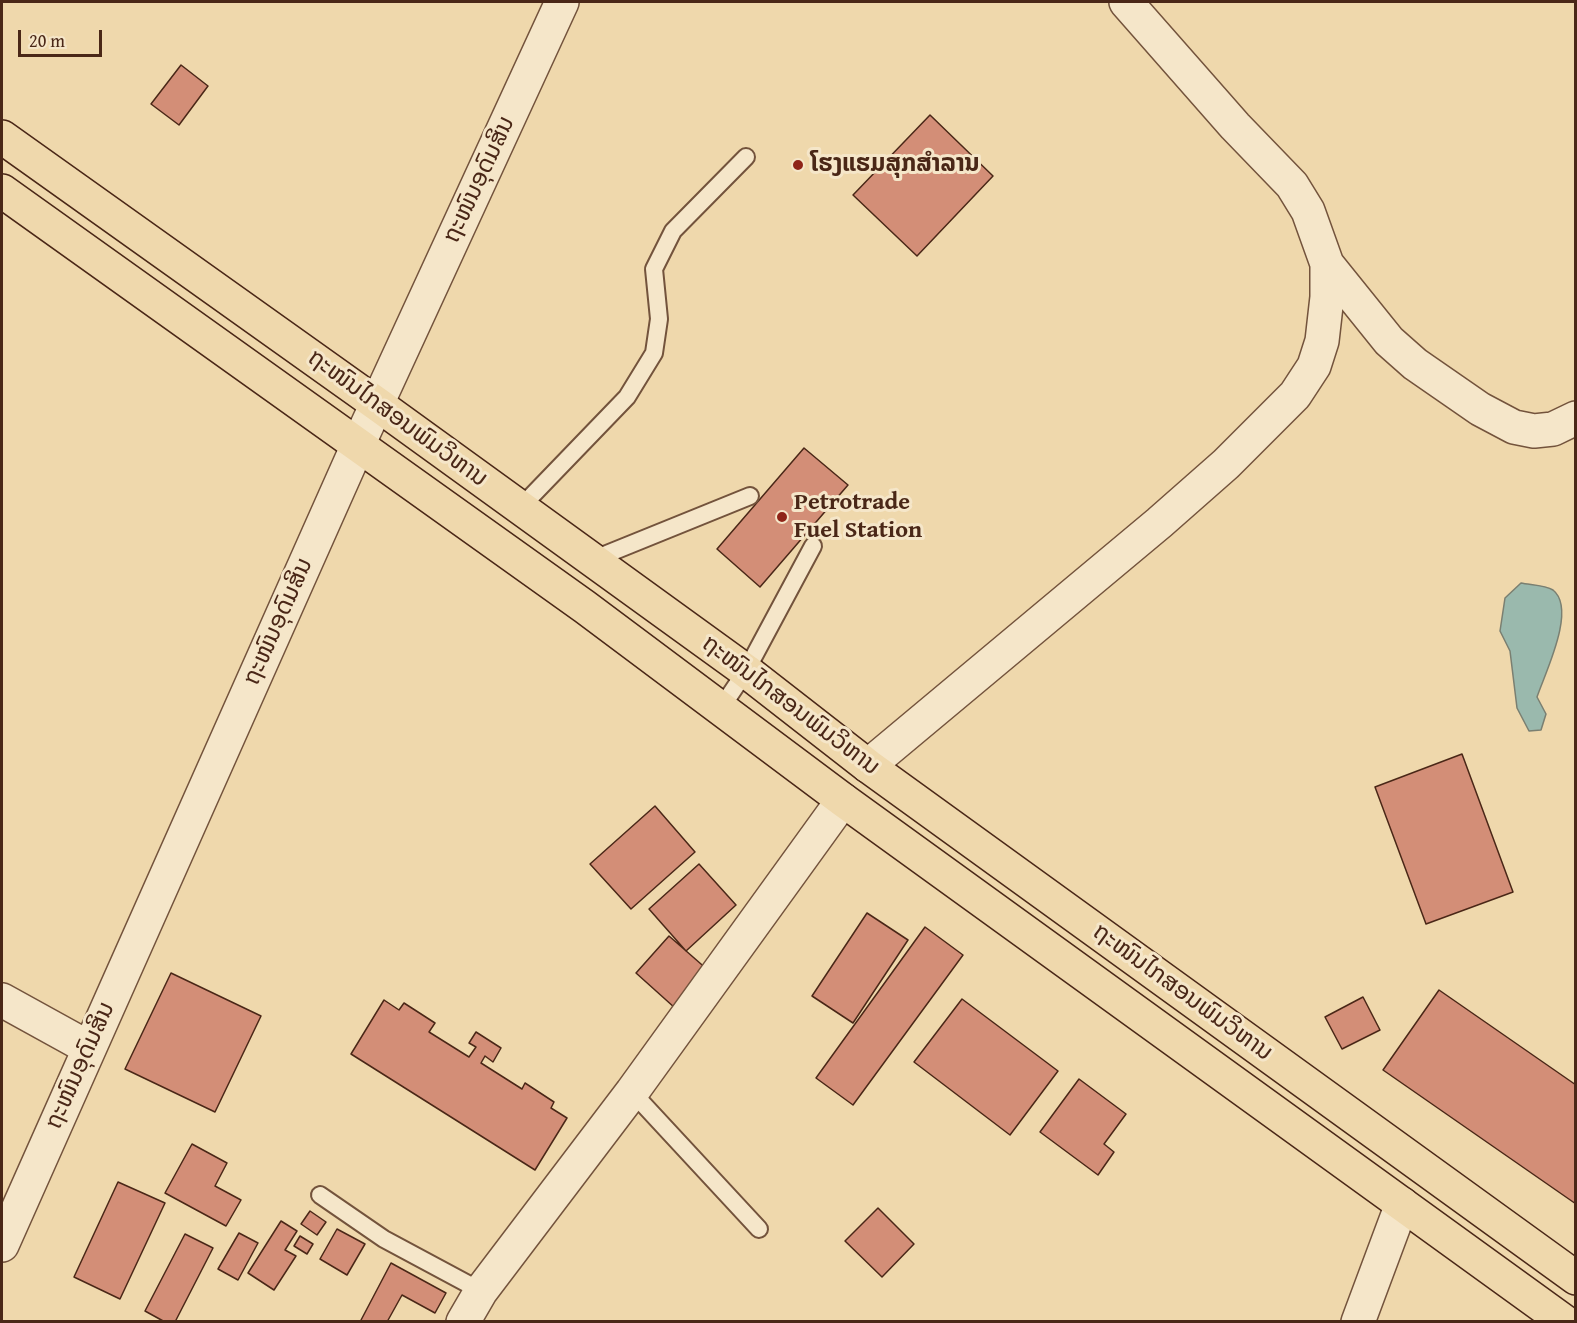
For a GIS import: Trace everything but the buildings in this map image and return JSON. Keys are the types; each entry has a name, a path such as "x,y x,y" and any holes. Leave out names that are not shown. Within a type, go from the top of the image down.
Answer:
{"highway":[{"name":"ຖະໜົນໄກສອນພົມວິຫານ","path":"2,137 746,671 868,766 1575,1278"},
{"name":"ຖະໜົນໄກສອນພົມວິຫານ","path":"2,191 585,607 843,800 1565,1322"}],"street":[{"name":"ຖະໜົນອຸດົມສິນ","path":"2,1245 358,444 562,2"},
{"path":"1126,2 1235,126 1292,185 1308,211 1327,264 1389,341 1415,364 1480,410 1514,427 1534,431 1553,429 1575,418"},
{"path":"868,766 1159,524 1226,464 1295,395 1314,366 1322,341 1327,297 1327,264"},
{"path":"463,1322 481,1291 632,1092 843,800"},
{"path":"2,1000 89,1048"},
{"path":"1358,1322 1402,1204"}],"lane":[{"path":"520,508 627,397 654,353 659,319 654,269 673,231 746,157"},
{"path":"592,560 750,496"},
{"path":"721,708 746,671 813,546"},
{"path":"632,1092 759,1229"},
{"path":"320,1195 384,1239 481,1291"}],"shaded area":[{"path":"1521,583 1553,590 1560,599 1562,611 1557,642 1537,697 1546,714 1541,730 1529,731 1517,708 1510,651 1500,631 1505,598"}],"place":[{"name":"ໂຮງແຮມສຸກສໍາລານ","path":"798,165"},
{"name":"Petrotrade Fuel Station","path":"782,517"}]}
